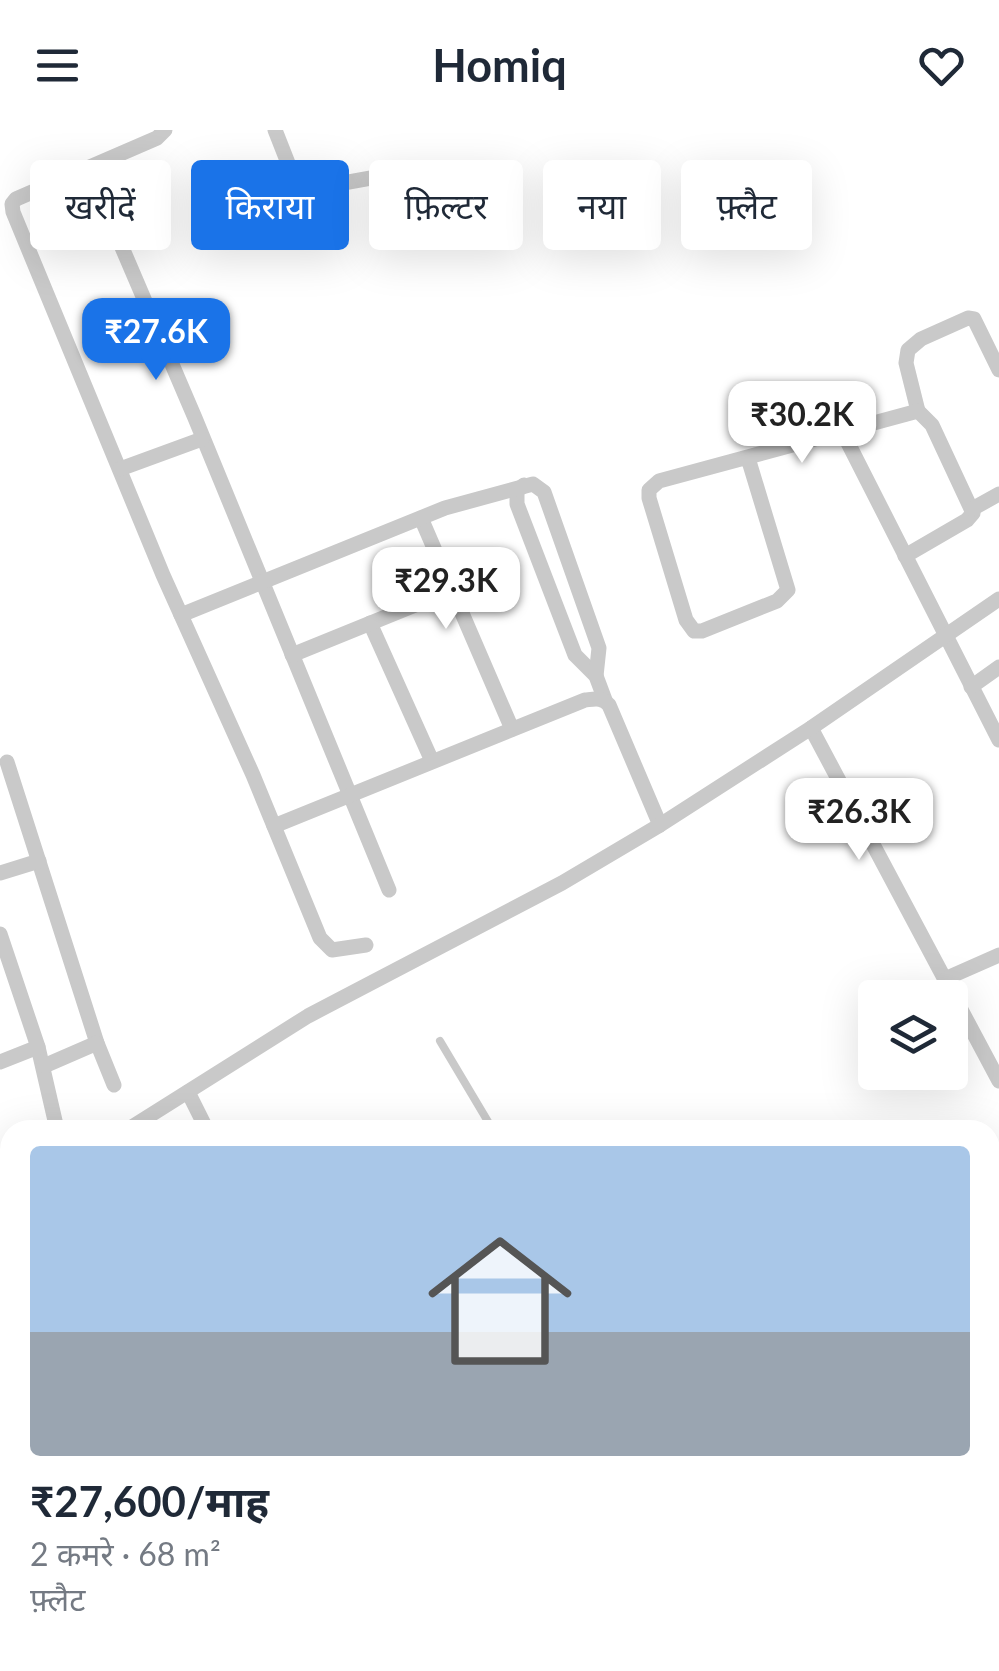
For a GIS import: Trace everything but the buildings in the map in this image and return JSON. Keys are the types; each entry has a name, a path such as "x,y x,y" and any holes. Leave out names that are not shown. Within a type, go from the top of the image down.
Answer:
{"street":[{"path":"106,160 156,138 165,130"},
{"path":"275,130 300,191 369,178"},
{"path":"30,195 12,204 30,248"},
{"path":"31,250 322,943 332,950 366,945"},
{"path":"122,250 389,890"},
{"path":"904,556 970,518 972,509 932,425 918,411 906,356 914,343 968,318 974,319 999,370"},
{"path":"748,458 788,590 777,601 694,631 686,620 650,490 660,482 918,411"},
{"path":"842,431 999,740"},
{"path":"120,470 202,439"},
{"path":"181,614 420,518 524,485 540,486 598,648 596,676 604,700 660,826"},
{"path":"524,485 517,490 517,504 575,654 596,676"},
{"path":"972,509 999,494"},
{"path":"420,518 512,729"},
{"path":"292,655 452,590"},
{"path":"144,1120 308,1016 562,883 660,826 999,599"},
{"path":"370,623 432,761"},
{"path":"971,687 999,667"},
{"path":"274,826 586,700 604,700"},
{"path":"811,728 999,1081"},
{"path":"7,762 114,1085"},
{"path":"0,873 39,860"},
{"path":"0,934 44,1066 55,1120"},
{"path":"947,978 999,954"},
{"path":"44,1066 97,1043"},
{"path":"0,1062 38,1047"},
{"path":"188,1092 202,1120"}],"lane":[{"path":"440,1040 488,1120"}]}
